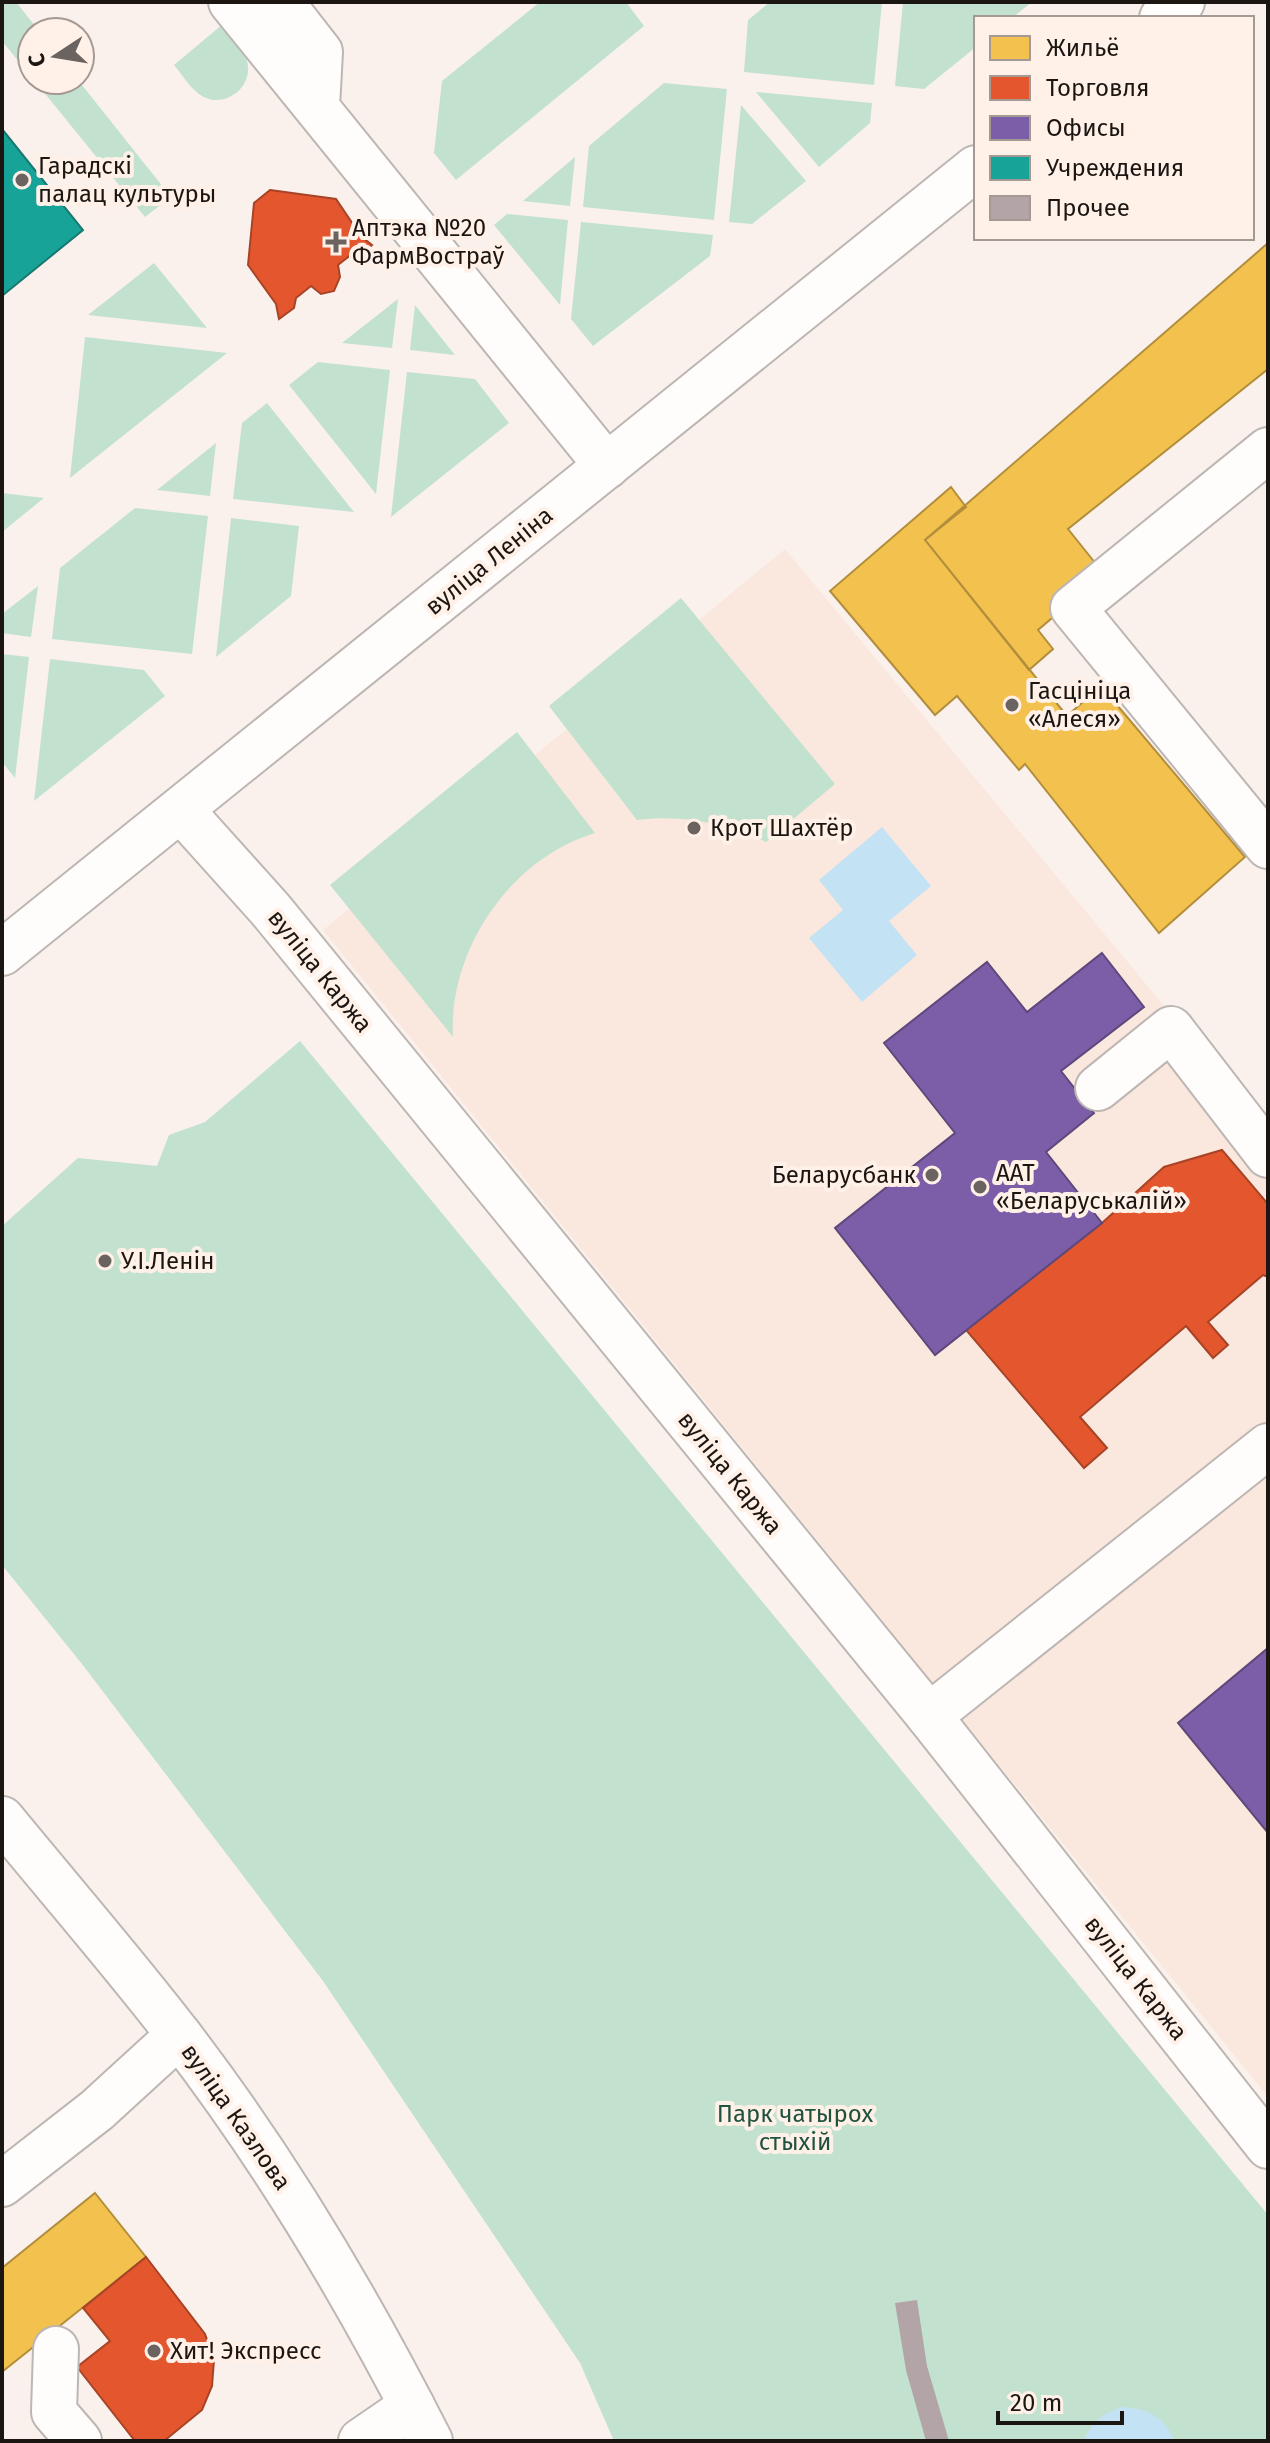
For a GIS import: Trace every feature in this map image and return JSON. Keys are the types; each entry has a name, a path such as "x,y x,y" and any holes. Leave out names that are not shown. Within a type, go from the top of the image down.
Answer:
{"main road":[{"path":"231,2 607,466"},
{"path":"281,2 320,52 317,107"},
{"path":"1164,16 1182,2"},
{"name":"вуліца Леніна","path":"2,953 974,170"},
{"path":"1268,450 1073,608 1268,846"},
{"name":"вуліца Каржа","path":"181,810 270,909 929,1716 1268,2146"},
{"path":"1098,1088 1171,1029 1268,1155"},
{"path":"929,1716 1268,1446"},
{"name":"вуліца Казлова","path":"2,1819 179,2035 270,2163 329,2257 421,2424"},
{"path":"2,2184 97,2110 179,2035"},
{"path":"56,2349 54,2412 79,2441"},
{"path":"361,2441 421,2424"}],"shaded area":[{"path":"785,549 1268,1131 1268,2097 323,930"}],"green space":[{"path":"2,2 16,2 27,16 16,16 16,58 2,41"},
{"path":"540,2 626,2 644,26 456,180 434,153 442,81"},
{"path":"770,2 882,2 874,85 744,72 748,20"},
{"path":"903,2 1032,2 1014,16 974,16 974,49 924,89 895,86"},
{"path":"223,24 239,44 248,67 239,91 215,100 195,91 174,65"},
{"path":"664,83 727,89 714,220 583,207 589,146"},
{"path":"756,92 872,103 870,123 819,167"},
{"path":"47,96 91,96 171,197 145,217"},
{"path":"741,105 806,181 752,224 729,222"},
{"path":"575,157 570,206 523,201"},
{"path":"507,214 568,220 560,305 494,225"},
{"path":"581,222 713,235 710,256 593,346 571,319"},
{"path":"154,263 207,328 88,315"},
{"path":"398,299 392,348 342,343"},
{"path":"415,305 455,355 410,350"},
{"path":"85,337 227,353 70,478"},
{"path":"318,362 390,370 376,494 289,385"},
{"path":"407,372 475,379 509,423 391,517"},
{"path":"267,403 354,512 233,499 242,423"},
{"path":"216,443 210,496 157,490"},
{"path":"2,493 44,498 2,532"},
{"path":"135,508 208,516 192,654 52,639 60,568"},
{"path":"231,518 299,526 291,596 216,657"},
{"path":"38,586 31,637 2,633 2,614"},
{"path":"681,598 835,784 766,842 735,830 687,819 637,820 549,706"},
{"path":"2,654 29,657 15,778 2,762"},
{"path":"50,659 144,670 165,696 34,801"},
{"path":"517,732 595,833 565,845 537,863 512,886 491,912 461,972 454,1004 453,1037 330,885"},
{"name":"Парк чатырох стыхій","path":"300,1041 1268,2215 1268,2441 614,2441 580,2363 323,1981 82,1664 2,1565 2,1226 78,1158 157,1166 169,1135 205,1122"}],"water":[{"path":"882,827 931,886 889,921 917,955 862,1002 809,938 843,910 819,880"},
{"path":"1122,2407 1140,2409 1154,2415 1166,2426 1174,2441 1084,2441 1099,2419"}],"building: Жильё":[{"path":"1268,243 1268,369 1068,529 1096,564 1051,602 1059,612 1038,630 1053,649 1029,670 925,540"},
{"name":"Гасцініца «Алеся»","path":"951,487 966,507 925,540 1067,716 1101,686 1245,857 1159,933 1025,764 1019,770 957,696 935,715 830,591"},
{"path":"95,2193 146,2257 2,2372 2,2268"}],"building: Торговля":[{"path":"270,190 336,199 361,236 372,245 338,265 340,277 334,291 321,294 311,286 296,298 294,308 279,319 276,304 248,265 254,203"},
{"path":"1222,1150 1268,1204 1268,1277 1263,1275 1208,1322 1228,1345 1213,1358 1186,1326 1080,1417 1107,1448 1084,1468 966,1330 1102,1223 1164,1167"},
{"name":"Хит! Экспресс","path":"146,2257 205,2334 214,2360 212,2386 202,2410 164,2441 135,2441 77,2367 110,2341 83,2308"}],"building: Офисы":[{"name":"ААТ «Беларуськалій»","path":"1102,953 1144,1007 1061,1071 1094,1113 1046,1152 1102,1223 935,1355 835,1228 955,1133 884,1043 987,962 1027,1012"},
{"path":"1268,1648 1268,1833 1178,1723"}],"building: Учреждения":[{"name":"Гарадскі палац культуры","path":"2,129 83,230 2,296"}],"building: Прочее":[{"path":"917,2300 927,2366 949,2441 926,2441 906,2370 895,2303"}],"place":[{"name":"Гарадскі палац культуры","path":"22,180"},
{"name":"Аптэка №20 ФармВостраў","path":"336,242"},
{"name":"Гасцініца «Алеся»","path":"1012,705"},
{"name":"Крот Шахтёр","path":"694,828"},
{"name":"Беларусбанк","path":"932,1175"},
{"name":"ААТ «Беларуськалій»","path":"980,1187"},
{"name":"У.І.Ленін","path":"105,1261"},
{"name":"Хит! Экспресс","path":"154,2351"}]}
